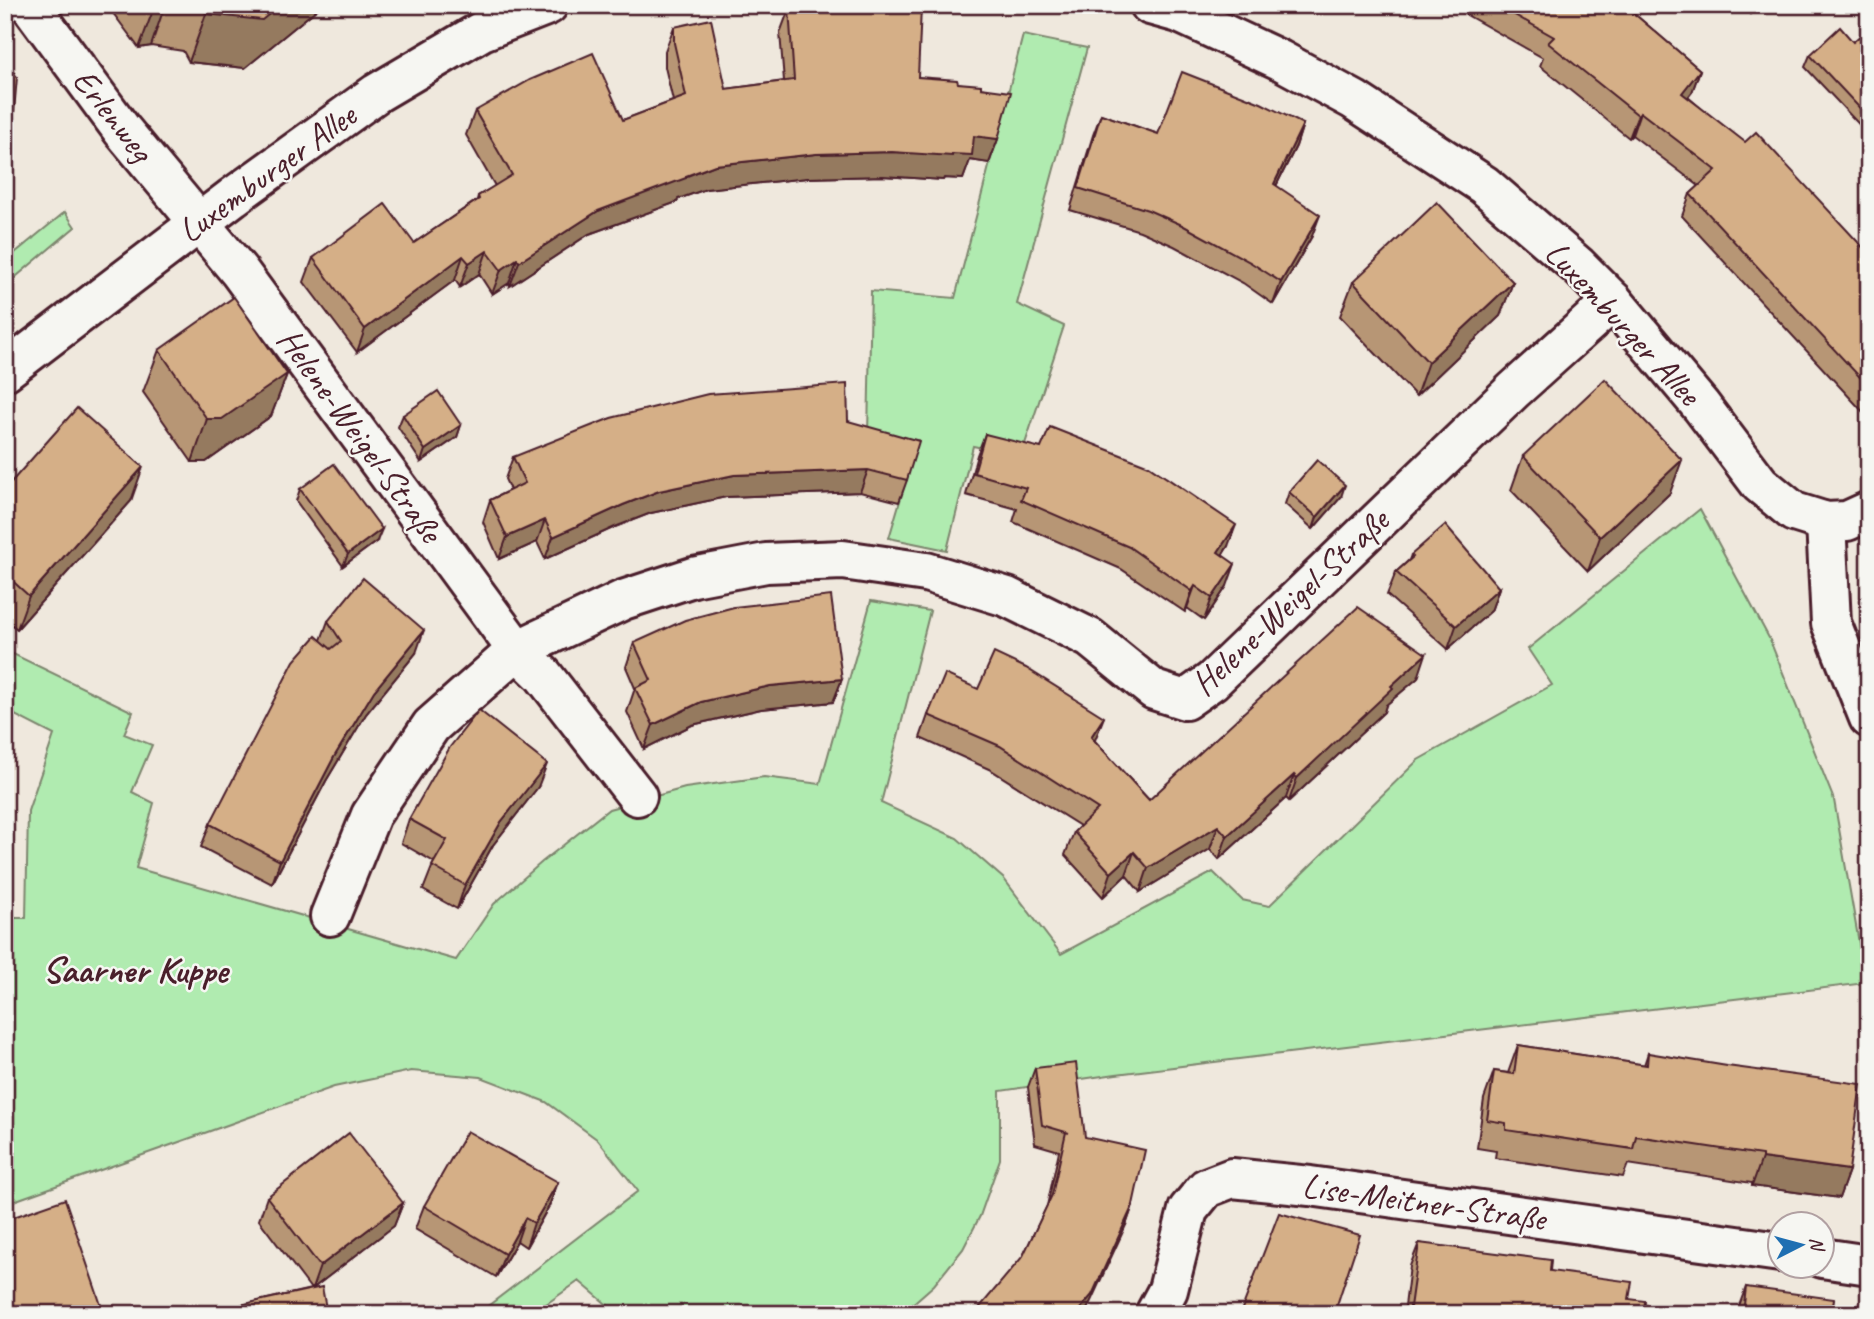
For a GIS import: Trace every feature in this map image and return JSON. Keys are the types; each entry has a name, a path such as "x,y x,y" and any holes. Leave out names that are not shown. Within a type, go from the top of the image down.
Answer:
{"street":[{"name":"Erlenweg","path":"30,5 122,130 199,223"},
{"name":"Luxemburger Allee","path":"5,371 199,223 377,93 482,31 548,5"},
{"name":"Luxemburger Allee","path":"1150,5 1179,13 1268,54 1354,100 1484,185 1578,266 1613,301 1701,406 1760,484 1794,512 1826,522"},
{"name":"Helene-Weigel-Straße","path":"199,223 239,271 517,650 543,676 637,796"},
{"name":"Helene-Weigel-Straße","path":"330,916 371,815 431,726 517,650 623,600 693,577 766,563 843,560 926,572 1007,597 1090,638 1154,690 1185,700 1212,681 1514,390 1613,301"},
{"path":"1869,511 1847,521 1826,522 1831,623 1869,718"},
{"name":"Lise-Meitner-Straße","path":"1155,1314 1168,1290 1188,1210 1206,1188 1232,1178 1310,1186 1766,1250"},
{"path":"1836,1260 1869,1265"}],"green space":[{"path":"1023,35 1087,48 1017,304 1064,326 1021,456 973,446 947,550 889,538 918,440 868,435 871,291 955,298"},
{"path":"65,212 75,227 5,286 5,261"},
{"path":"1700,509 1769,638 1834,800 1866,983 1116,1074 1000,1091 1000,1159 980,1216 963,1249 934,1285 901,1314 618,1314 579,1281 532,1314 488,1314 484,1309 638,1191 598,1140 546,1102 481,1077 411,1071 334,1087 5,1204 5,918 26,918 28,811 54,735 5,710 5,650 133,712 124,734 152,745 132,792 154,803 136,868 456,960 494,904 609,809 685,788 764,777 820,784 871,601 930,611 881,803 957,838 1004,879 1061,954 1213,872 1242,900 1269,906 1418,760 1552,685 1528,649"}],"building":[{"path":"202,5 280,5 262,20 206,14"},
{"path":"845,5 921,7 918,77 957,80 958,83 1011,92 998,139 974,136 972,155 892,152 816,154 715,165 598,211 519,262 517,259 501,270 487,251 469,263 463,256 365,329 313,258 385,204 414,243 479,199 478,196 512,175 475,111 530,80 593,53 623,120 686,96 674,43 674,27 711,19 726,89 794,80 789,9"},
{"path":"1497,5 1624,5 1700,70 1682,93 1745,142 1756,132 1869,254 1869,387 1690,194 1716,170 1640,112 1638,115 1548,43 1554,37"},
{"path":"1840,27 1853,42 1869,28 1869,118 1810,55"},
{"path":"5,61 17,77 8,178 5,180"},
{"path":"1182,72 1261,103 1303,124 1274,184 1320,215 1281,282 1182,225 1148,210 1078,188 1101,114 1158,134"},
{"path":"1437,202 1513,282 1428,362 1353,282"},
{"path":"234,297 287,374 222,419 207,419 159,350"},
{"path":"1605,379 1682,460 1600,537 1523,456"},
{"path":"847,384 848,421 919,441 907,480 868,470 734,475 659,491 553,537 545,520 507,537 490,500 525,483 513,457 611,418 708,394"},
{"path":"438,391 461,425 425,450 403,415"},
{"path":"77,408 143,467 29,596 5,574 5,489"},
{"path":"1050,427 1149,466 1236,525 1218,552 1235,564 1212,598 1195,586 1192,591 1129,547 1021,500 1026,488 974,473 985,434 1041,448"},
{"path":"1317,460 1345,485 1317,517 1289,492"},
{"path":"334,464 382,529 348,554 300,489"},
{"path":"1445,525 1499,588 1456,626 1396,572"},
{"path":"363,578 424,630 374,691 334,757 280,861 210,824 294,661 316,636 331,649 341,641 328,621"},
{"path":"831,596 842,679 770,686 701,702 653,725 635,688 651,680 634,643 685,620 734,607"},
{"path":"1358,607 1426,654 1297,778 1294,775 1227,836 1218,826 1148,868 1134,852 1111,873 1074,832 1098,809 1000,746 928,715 945,674 978,689 994,653 1026,668 1104,717 1091,737 1149,800"},
{"path":"479,710 547,764 501,822 465,885 432,866 447,840 409,819 450,747"},
{"path":"1518,1045 1647,1065 1648,1053 1861,1084 1849,1170 1636,1136 1633,1149 1506,1130 1506,1123 1487,1120 1494,1071 1514,1074"},
{"path":"1076,1063 1085,1137 1145,1150 1133,1205 1092,1295 1076,1314 974,1314 1023,1256 1052,1195 1066,1132 1042,1125 1035,1068"},
{"path":"467,1131 558,1182 534,1223 525,1218 505,1254 424,1206"},
{"path":"349,1133 403,1203 320,1266 267,1197"},
{"path":"65,1199 104,1314 5,1314 5,1220"},
{"path":"1279,1213 1360,1235 1334,1314 1240,1314"},
{"path":"1419,1243 1551,1260 1550,1271 1632,1282 1629,1299 1645,1301 1644,1314 1409,1314"},
{"path":"322,1287 327,1314 238,1314 236,1306"},
{"path":"1746,1287 1834,1299 1832,1314 1743,1314"}],"district":[{"name":"Saarner Kuppe","path":"135,969"}]}
